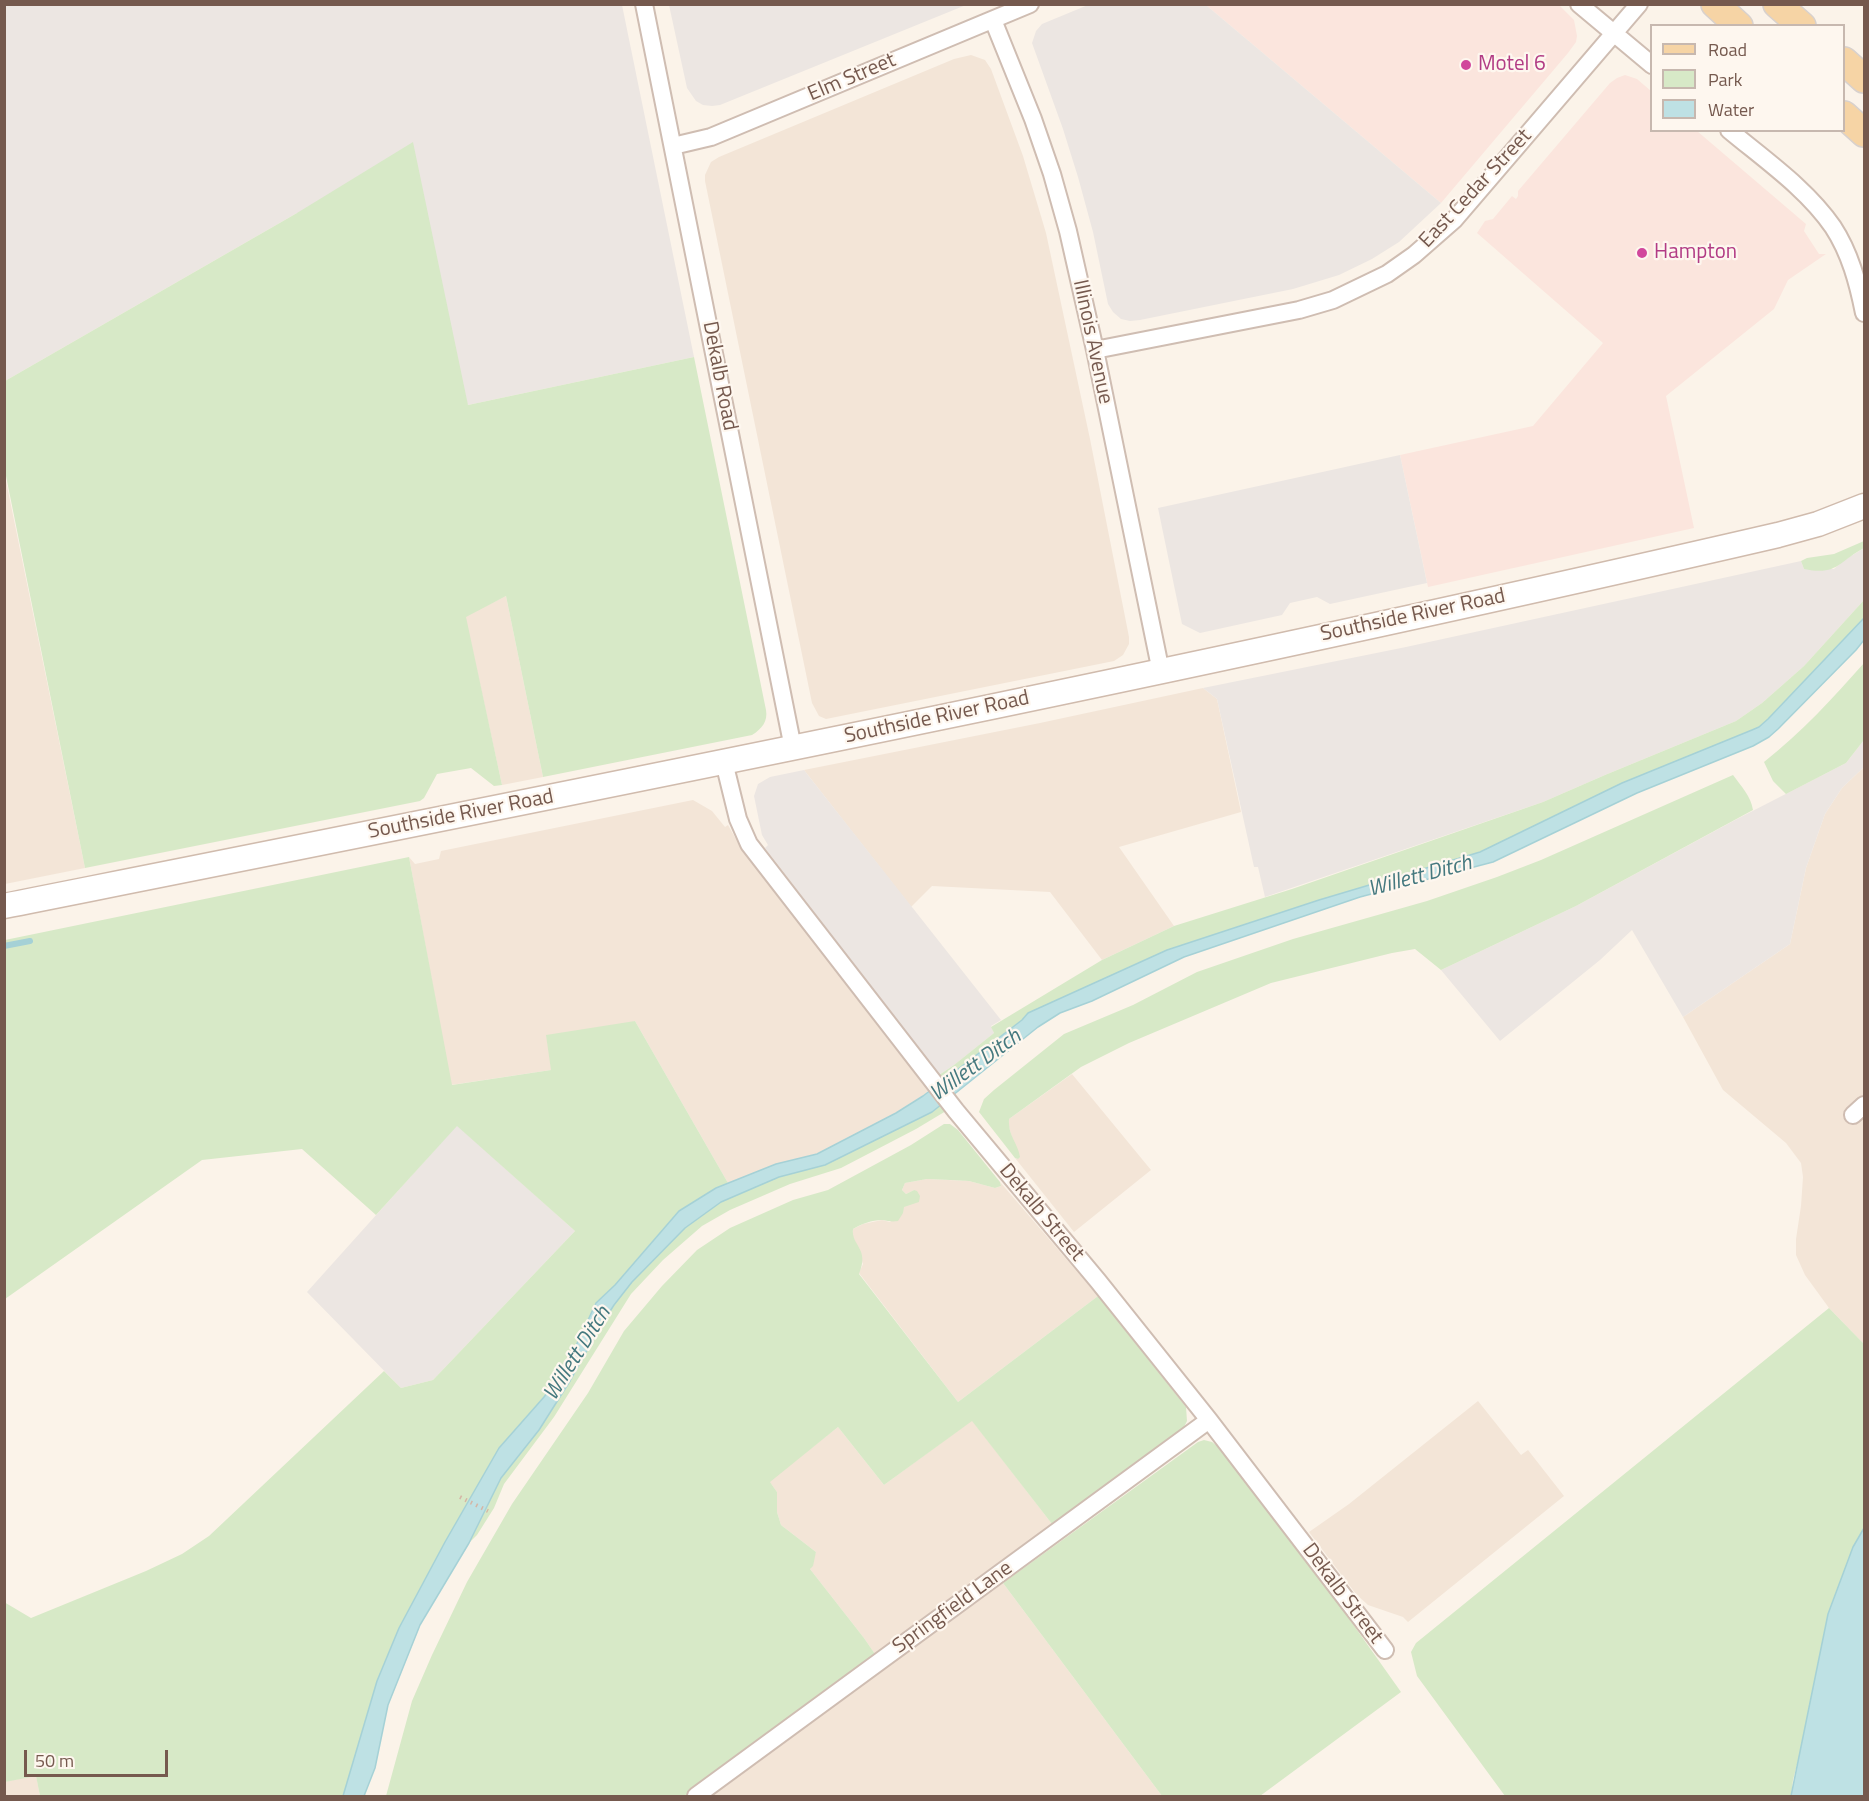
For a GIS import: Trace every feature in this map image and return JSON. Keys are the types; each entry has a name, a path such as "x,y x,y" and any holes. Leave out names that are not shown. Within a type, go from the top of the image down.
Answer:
{"main road":[{"path":"1715,4 1737,24"},
{"path":"1777,4 1800,24"},
{"path":"1845,62 1864,79"},
{"path":"1845,116 1864,133"},
{"name":"Southside River Road","path":"4,906 1161,672 1769,537 1818,524 1864,506"}],"street":[{"name":"Dekalb Road","path":"644,4 793,748"},
{"name":"Elm Street","path":"674,146 699,141 723,132 1030,4"},
{"path":"1579,4 1650,63"},
{"name":"East Cedar Street","path":"1095,350 1299,310 1333,300 1387,274 1414,255 1454,220 1639,4"},
{"name":"Illinois Avenue","path":"993,20 1034,119 1068,231 1095,350 1161,672"},
{"path":"1731,132 1796,187 1828,221 1852,265 1864,313"},
{"name":"Dekalb Street","path":"724,762 738,819 749,844 953,1106 1098,1281 1209,1420 1385,1650"},
{"name":"Springfield Lane","path":"696,1797 1209,1420"}],"path":[{"path":"460,1497 488,1511"}],"shaded area":[{"path":"669,4 966,5 720,105 712,106 696,101 687,88"},
{"path":"5,5 622,5 694,357 468,405 297,213 5,381"},
{"path":"1088,5 1206,5 1441,203 1399,242 1372,259 1339,275 1293,289 1140,320 1121,319 1108,304 1093,232 1078,177 1032,43 1036,31 1042,24"},
{"path":"1206,5 1559,5 1574,20 1577,36 1576,42 1568,53 1441,203"},
{"path":"971,55 985,60 991,69 1023,156 1046,233 1090,439 1129,644 1123,655 1114,661 826,719 819,716 812,703 705,175 711,162 719,157 954,59"},
{"path":"1625,75 1637,79 1650,90 1650,132 1698,132 1806,224 1804,231 1819,254 1826,254 1788,280 1774,309 1666,396 1694,528 1428,587 1400,455 1533,426 1603,343 1477,233 1485,221 1493,219 1512,196 1516,199 1518,191 1610,83"},
{"path":"1400,455 1427,583 1330,604 1317,597 1290,603 1282,615 1200,633 1182,624 1158,508"},
{"path":"4,471 85,868 5,884 4,884"},
{"path":"1864,548 1864,600 1804,666 1762,703 1736,721 1543,802 1265,897 1258,867 1254,867 1217,699 1203,688 1406,647 1801,561 1804,569 1834,569"},
{"path":"506,596 543,777 502,785 465,616"},
{"path":"1203,688 1217,699 1241,812 1119,847 1174,926 1102,960 1050,892 932,886 911,907 804,770 1040,723"},
{"path":"1864,740 1864,767 1842,788 1825,814 1806,868 1790,944 1683,1017 1632,930 1600,960 1500,1041 1441,970 1576,906 1846,763"},
{"path":"1864,767 1864,1344 1829,1308 1805,1275 1796,1255 1803,1177 1801,1163 1786,1143 1723,1090 1683,1017 1790,944 1806,868 1825,814 1842,788"},
{"path":"804,770 1001,1020 991,1026 994,1033 939,1075 765,848 768,845 762,835 754,796 758,784 770,777"},
{"path":"693,800 712,811 725,827 728,825 741,848 897,1051 930,1089 896,1113 817,1154 776,1164 728,1183 635,1021 551,1070 451,1085 409,857 415,864 439,859 441,851"},
{"path":"1072,1074 1151,1170 1074,1232 1015,1158 1018,1159 1009,1127 1009,1119"},
{"path":"457,1125 575,1231 433,1380 401,1388 307,1292"},
{"path":"927,1179 969,1181 995,1188 1001,1186 1000,1182 1098,1296 958,1402 859,1273 863,1264 852,1234 853,1229 863,1224 882,1220 890,1222 904,1207 914,1190 906,1194 902,1190 905,1183"},
{"path":"1478,1401 1521,1455 1528,1450 1564,1496 1408,1622 1403,1617 1368,1605 1356,1594 1309,1532 1349,1504"},
{"path":"972,1420 1052,1524 875,1654 810,1569 816,1552 781,1525 777,1512 777,1492 769,1481 838,1427 884,1485"},
{"path":"1003,1583 1162,1796 708,1796 862,1680 913,1648"},
{"path":"36,1775 40,1796 5,1796 4,1782"}],"green space":[{"path":"413,142 468,405 694,357 766,710 765,721 752,735 543,777 506,596 466,617 502,785 494,786 471,768 437,774 420,801 85,868 5,471 5,381 297,213"},
{"path":"1864,541 1864,548 1831,569 1815,571 1804,569 1801,561 1807,558 1834,554"},
{"path":"1864,600 1864,618 1759,727 1622,783 1480,852 1319,900 1167,950 1028,1013 943,1080 939,1075 994,1033 991,1027 1102,960 1174,926 1292,889 1543,802 1736,721 1762,703 1804,666"},
{"path":"1864,663 1864,740 1846,763 1786,794 1773,781 1764,762 1804,727"},
{"path":"1733,775 1748,796 1753,810 1576,906 1441,970 1415,949 1392,953 1271,983 1129,1043 1081,1067 1009,1119 1010,1130 1019,1152 1018,1159 979,1112 984,1099 1064,1034 1133,1005 1197,972 1293,939 1427,901 1497,877 1541,860"},
{"path":"409,857 452,1085 551,1070 546,1035 635,1021 728,1183 679,1211 615,1285 596,1303 565,1369 544,1397 499,1448 399,1628 377,1681 343,1796 40,1796 36,1776 5,1782 4,1602 31,1618 182,1554 209,1536 384,1371 401,1388 433,1380 575,1231 457,1126 376,1215 302,1149 202,1160 5,1299 5,940"},
{"path":"942,1104 946,1111 841,1168 790,1184 730,1210 702,1226 663,1260 631,1294 554,1417 504,1484 494,1508 477,1535 469,1543 501,1478 539,1430 614,1305 632,1282 685,1228 720,1202 779,1177 825,1165 932,1112"},
{"path":"944,1124 950,1124 958,1130 1001,1186 995,1188 969,1181 927,1179 905,1183 902,1190 906,1194 917,1191 920,1196 919,1202 904,1207 898,1221 878,1220 860,1225 853,1229 853,1235 862,1258 859,1274 958,1402 1098,1296 1186,1407 1187,1421 1184,1427 1052,1524 972,1421 884,1485 838,1427 770,1482 777,1492 777,1512 781,1525 816,1552 813,1566 810,1569 875,1654 684,1796 386,1796 412,1701 467,1582 512,1504 588,1393 624,1331 662,1286 697,1250 730,1228 793,1200 828,1190 911,1145"},
{"path":"1829,1308 1864,1344 1864,1528 1853,1547 1793,1780 1791,1796 1505,1796 1417,1676 1411,1652 1416,1643"},
{"path":"1204,1440 1217,1446 1328,1589 1401,1692 1260,1796 1162,1796 1003,1583 1198,1442"}],"water":[{"name":"Willett Ditch","path":"1864,618 1864,640 1856,650 1778,729 1753,746 1637,793 1493,862 1360,897 1184,957 1092,1001 1060,1013 1038,1027 932,1112 825,1165 779,1177 721,1202 685,1228 632,1282 614,1305 539,1430 501,1478 469,1543 420,1625 388,1705 375,1768 364,1796 343,1796 377,1681 399,1628 445,1542 499,1448 544,1397 565,1369 596,1303 615,1285 679,1211 716,1188 776,1164 817,1154 896,1113 923,1096 1028,1013 1167,950 1319,900 1480,852 1622,783 1759,727"},
{"path":"1864,1528 1864,1796 1791,1796 1828,1614 1853,1547"}],"waterway":[{"path":"4,946 30,941"}],"place":[{"name":"Motel 6","path":"1466,65"},
{"name":"Hampton","path":"1642,253"}]}
